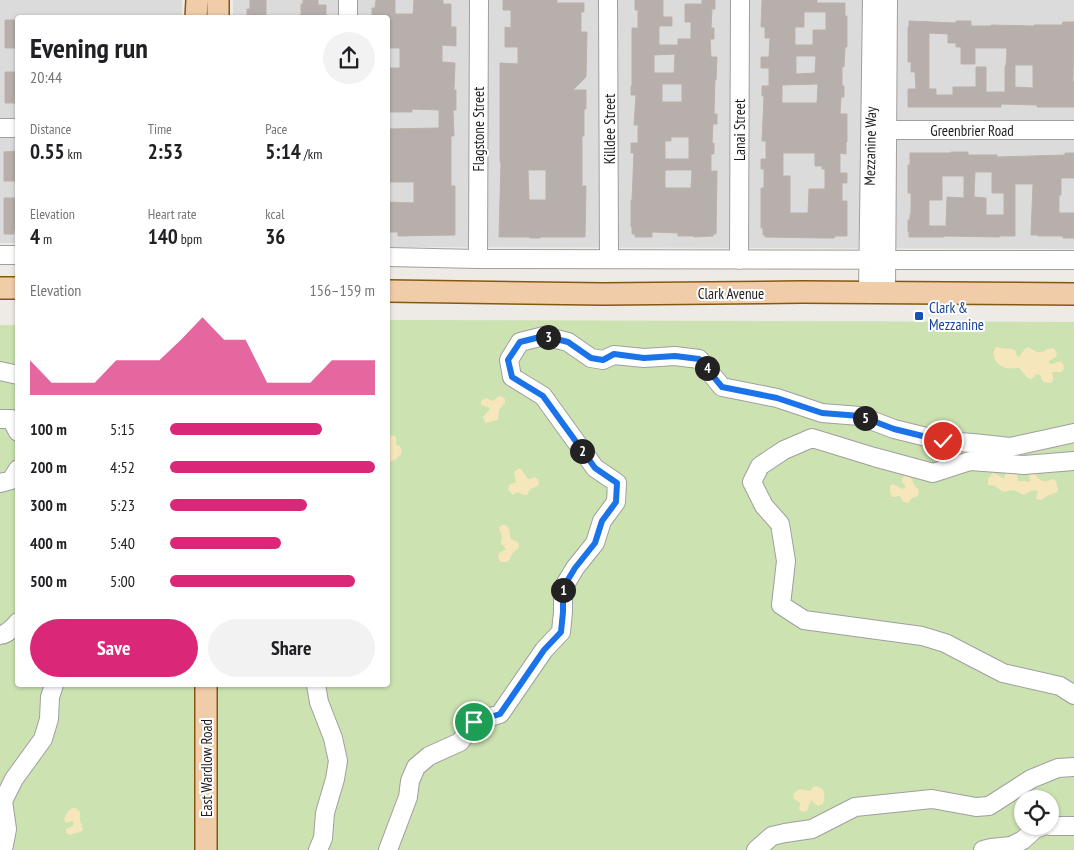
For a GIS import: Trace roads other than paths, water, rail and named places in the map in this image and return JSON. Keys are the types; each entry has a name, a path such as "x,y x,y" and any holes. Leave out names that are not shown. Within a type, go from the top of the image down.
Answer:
{"main road":[{"path":"196,0 196,15"},
{"path":"218,0 218,15"},
{"path":"0,288 15,288"},
{"name":"Clark Avenue","path":"390,291 603,294 1074,294"},
{"name":"East Wardlow Road","path":"206,687 206,850"}],"street":[{"path":"348,0 348,15"},
{"name":"Flagstone Street","path":"478,258 479,0"},
{"name":"Killdee Street","path":"608,0 609,259"},
{"name":"Lanai Street","path":"739,260 740,0"},
{"name":"Mezzanine Way","path":"872,0 886,260 877,293"},
{"name":"Mezzanine Way","path":"877,293 867,260 888,0"},
{"path":"0,128 15,128"},
{"name":"Greenbrier Road","path":"878,130 1074,130"},
{"path":"0,255 15,255"},
{"path":"390,257 1074,260"},
{"path":"388,850 408,797 410,781 416,768 430,756 460,742 474,722 500,714 544,650 561,632 563,588 575,568 595,543 602,521 616,502 617,483 595,468 543,396 512,377 508,360 520,342 544,336 568,342 591,358 603,360 614,354 644,358 675,356 699,359 722,387 777,398 822,413 860,416 894,429 943,441 1010,447 1074,433"},
{"path":"0,370 15,374"},
{"path":"0,419 11,419 15,426"},
{"path":"1074,461 1024,465 970,461 933,473 812,438 784,450 760,466 752,482 764,506 780,524 786,561 781,605 804,620 922,636 937,640 1003,673 1060,686 1074,695"},
{"path":"0,483 12,480 15,474"},
{"path":"0,635 3,635 15,626"},
{"path":"3,850 7,829 3,801 14,779 43,739 49,719 50,697 53,687"},
{"path":"316,687 333,738 338,761 318,850"},
{"path":"756,850 772,836 812,829 855,807 932,799 976,807 989,806 1031,779 1058,768 1074,767"},
{"path":"1059,826 1074,826"},
{"path":"983,850 1011,846 1028,835"}],"place":[{"name":"Clark & Mezzanine","path":"919,316"}]}
